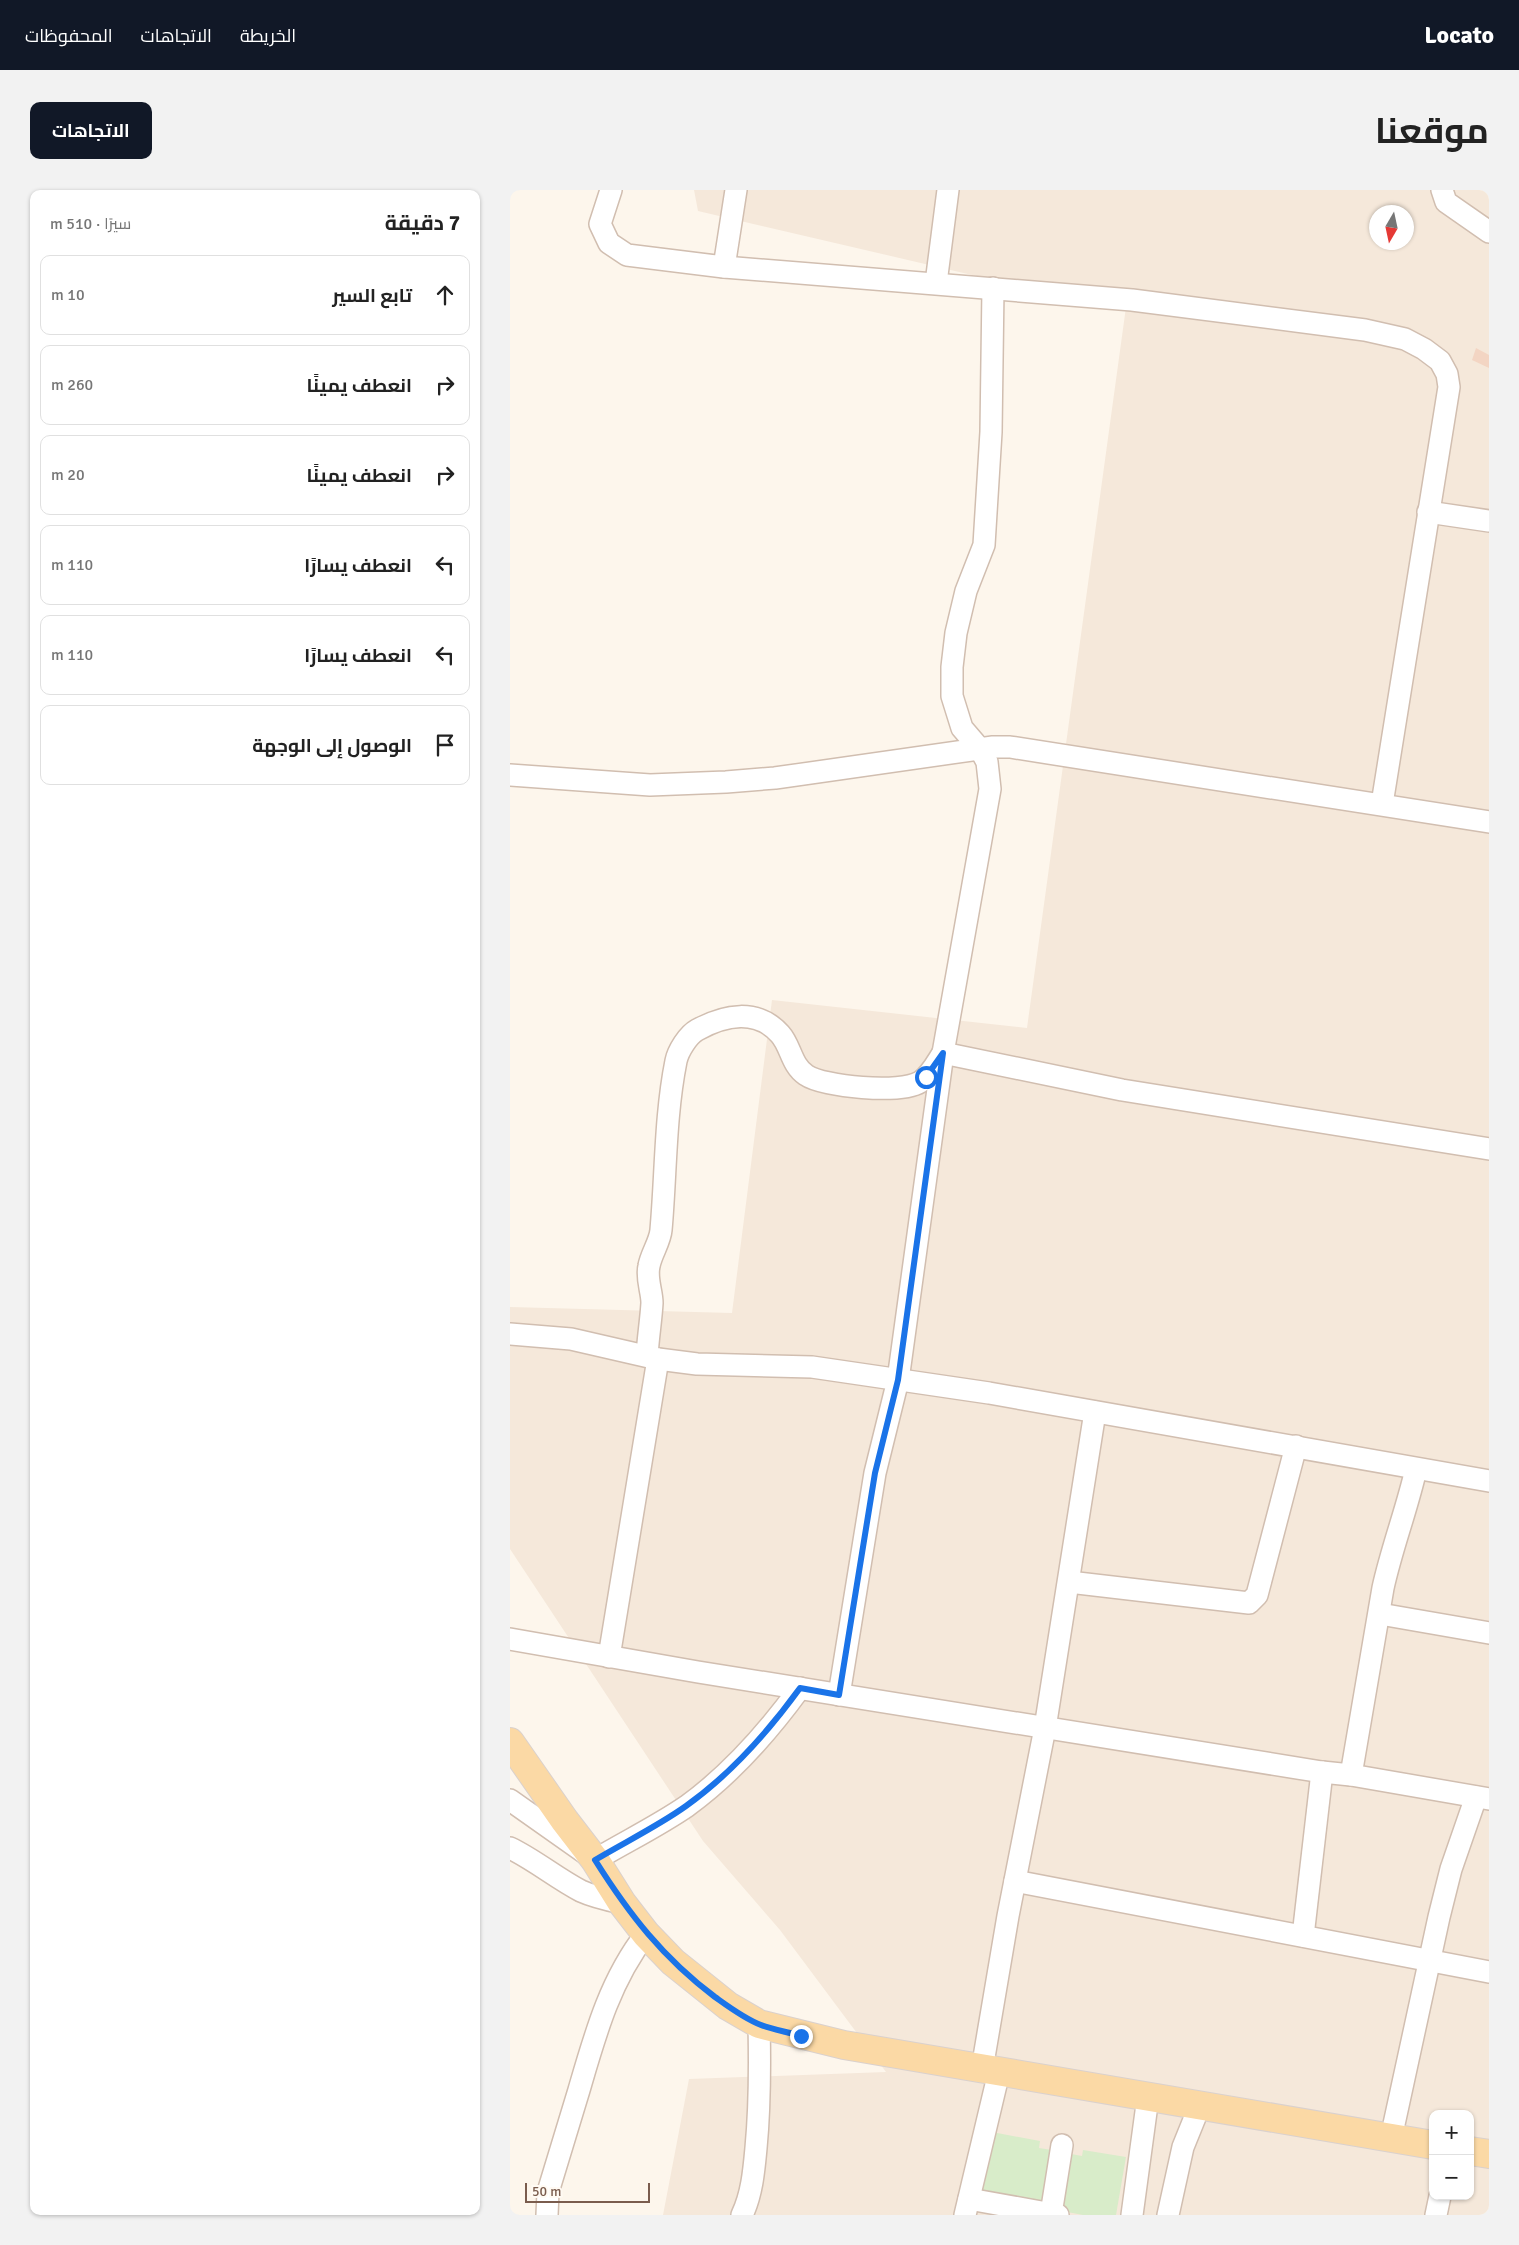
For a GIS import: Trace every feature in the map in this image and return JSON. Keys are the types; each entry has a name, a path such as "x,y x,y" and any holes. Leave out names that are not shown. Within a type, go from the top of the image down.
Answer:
{"main road":[{"path":"510,1742 564,1821 595,1860 622,1903 646,1934 700,1986 728,2006 759,2024 844,2045 1429,2144"},
{"path":"1474,2152 1489,2154"}],"street":[{"path":"611,190 600,224 604,234 618,250 626,255 724,268 936,283 1132,300 1365,330 1405,339 1424,349 1440,361 1447,374 1449,387 1382,804"},
{"path":"724,268 736,190"},
{"path":"936,283 948,190"},
{"path":"1442,190 1446,202 1489,232"},
{"path":"839,1695 875,1473 898,1380 943,1053 990,789 987,762 980,749 962,728 952,696 952,666 956,633 966,591 984,545 991,432 992,288"},
{"path":"1428,512 1489,521"},
{"path":"510,774 650,785 726,782 775,778 980,749 1010,747 1489,822"},
{"path":"609,1657 652,1357 652,1301 648,1267 661,1233 676,1058 695,1031 728,1017 739,1015 762,1021 780,1034 796,1066 814,1080 895,1089 920,1082 943,1053"},
{"path":"943,1053 1122,1090 1489,1149"},
{"path":"510,1334 571,1339 652,1357 697,1364 736,1367 812,1367 1096,1412 1489,1481"},
{"path":"1062,2145 1054,2214 967,2207 991,2071 1015,1881 1045,1728 1096,1412"},
{"path":"1069,1582 1249,1603 1257,1595 1296,1446"},
{"path":"1352,1775 1380,1614 1382,1588 1389,1559 1405,1513 1416,1468"},
{"path":"1380,1614 1489,1633"},
{"path":"510,1639 839,1695 1322,1772 1352,1775 1482,1798 1451,1869 1429,1960 1391,2138"},
{"path":"510,1800 595,1860 686,1806 715,1783 776,1720 800,1688"},
{"path":"1303,1936 1322,1772"},
{"path":"510,1848 532,1859 580,1890 594,1896 622,1903"},
{"path":"1015,1881 1489,1972"},
{"path":"547,2215 548,2192 601,2015 619,1975 633,1951 646,1934"},
{"path":"742,2215 748,2203 754,2169 760,2101 759,2024"},
{"path":"1132,2215 1148,2097"},
{"path":"1168,2215 1183,2147 1200,2105"},
{"path":"1436,2215 1439,2200"}],"shaded area":[{"path":"694,190 1489,190 1489,2215 663,2215 689,2079 886,2072 780,1930 703,1841 510,1549 510,1307 732,1313 772,1000 1027,1028 1126,307 1028,288 698,211"}],"green space":[{"path":"992,2132 1040,2141 1039,2148 1052,2150 1041,2207 980,2195"},
{"path":"1083,2150 1126,2157 1116,2215 1083,2215 1062,2211 1071,2154 1082,2156"}],"building":[{"path":"1476,348 1489,355 1489,368 1472,360"}],"route":[{"path":"801,2036 759,2024 728,2006 700,1986 646,1934 622,1903 595,1860 686,1806 715,1783 776,1720 800,1688 839,1695 875,1473 898,1380 943,1053 926,1077"}]}
